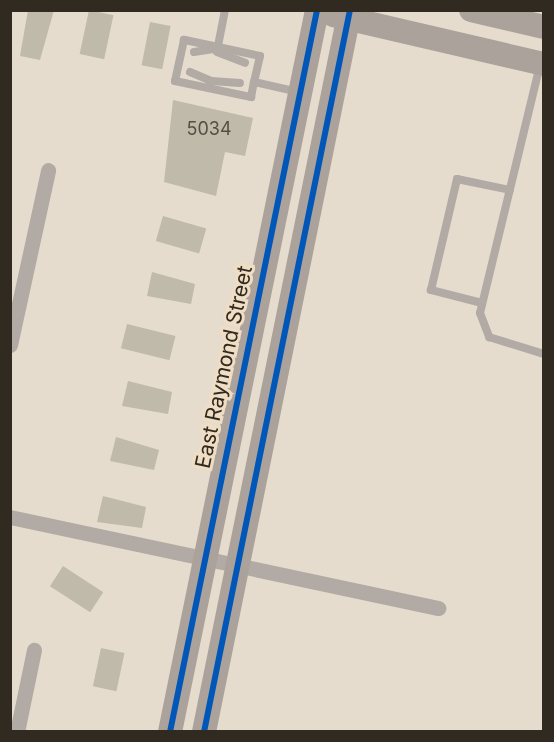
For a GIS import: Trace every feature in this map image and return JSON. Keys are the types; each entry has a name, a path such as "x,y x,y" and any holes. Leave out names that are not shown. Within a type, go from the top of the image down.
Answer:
{"main road":[{"path":"471,10 543,27"},
{"path":"315,11 349,14 542,64"},
{"name":"East Raymond Street","path":"170,732 201,558 315,11"},
{"path":"204,732 349,14"}],"street":[{"path":"10,345 48,170"},
{"path":"10,517 438,608"},
{"path":"17,732 34,650"}],"lane":[{"path":"208,56 217,49 225,10"},
{"path":"184,40 217,49 260,56 251,97 210,85 175,81 184,40"},
{"path":"217,49 227,59"},
{"path":"194,52 217,49 245,63"},
{"path":"542,64 482,303 482,327 489,337 543,354"},
{"path":"190,72 210,85 240,83"},
{"path":"204,75 210,85"},
{"path":"210,85 223,79"},
{"path":"254,82 299,93"},
{"path":"482,303 431,290 457,178 510,190"}],"building":[{"path":"28,10 54,10 40,60 20,56"},
{"path":"89,10 113,15 104,59 80,54"},
{"path":"150,22 171,26 162,69 142,65"},
{"path":"173,100 253,118 245,156 225,152 216,196 164,182"},
{"path":"163,216 206,228 199,253 156,241"},
{"path":"152,272 195,284 191,304 147,296"},
{"path":"127,324 176,336 169,360 121,348"},
{"path":"128,381 172,392 168,414 122,406"},
{"path":"116,437 159,450 154,470 110,461"},
{"path":"103,496 146,507 142,528 97,522"},
{"path":"63,566 103,592 90,612 50,586"},
{"path":"101,648 124,653 116,691 93,686"}],"cycle path":[{"path":"170,732 317,10"},
{"path":"204,732 350,10"}]}
